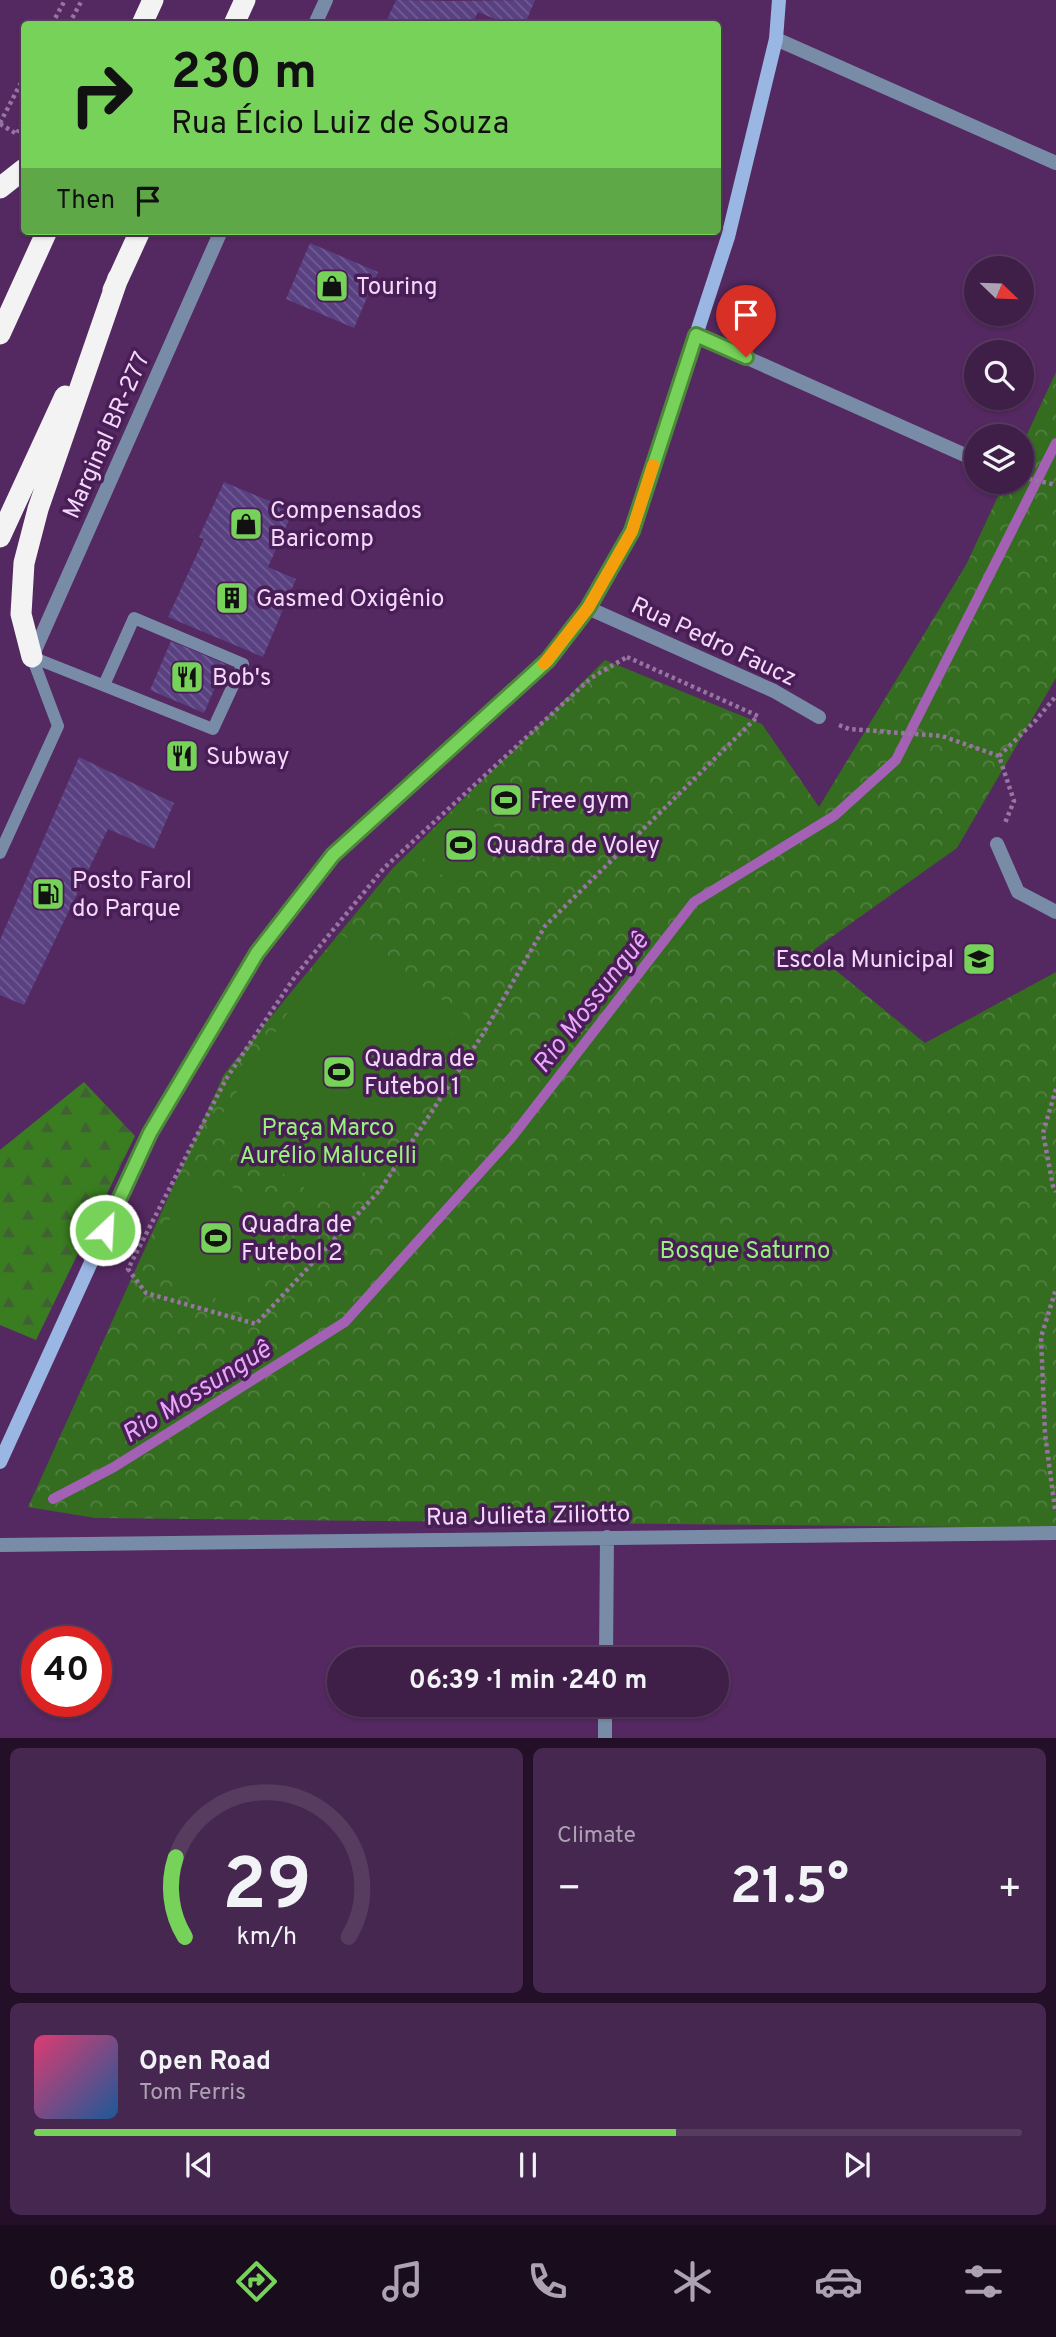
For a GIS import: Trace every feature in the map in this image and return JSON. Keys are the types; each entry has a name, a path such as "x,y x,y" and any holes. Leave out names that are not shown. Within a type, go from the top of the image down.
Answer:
{"highway":[{"path":"143,21 153,0"},
{"path":"235,21 245,0"},
{"path":"0,188 21,171"},
{"path":"0,334 45,235"},
{"path":"0,537 138,235"},
{"path":"32,657 21,614 24,563 38,509 118,278"}],"street":[{"path":"316,21 326,0"},
{"path":"0,1462 150,1133 257,953 333,855 548,660 588,608 632,531 728,237 776,39 779,0"},
{"path":"776,39 1056,163"},
{"name":"Marginal BR-277","path":"32,657 219,235"},
{"path":"696,335 964,455"},
{"name":"Rua Pedro Faucz","path":"588,608 774,691 819,717"},
{"path":"997,844 1018,892 1056,912"},
{"name":"Rua Julieta Ziliotto","path":"0,1545 1056,1534"},
{"path":"606,1647 607,1537"},
{"path":"605,1738 606,1717"}],"lane":[{"path":"32,657 214,729 243,664 134,618 104,685"},
{"path":"0,853 58,726 32,657"}],"path":[{"path":"54,21 65,0"},
{"path":"71,21 82,0"},
{"path":"21,83 0,124 17,134 21,125"},
{"path":"1034,480 1056,485"},
{"path":"626,657 758,716 545,926 483,1034 380,1190 256,1324 146,1293 128,1269 226,1079 296,975 384,868 591,678 626,657"},
{"path":"999,755 1036,720 1056,696"},
{"path":"849,729 942,736 999,755"},
{"path":"997,844 1014,801 999,755"},
{"path":"1056,1089 1043,1133 1056,1192"},
{"path":"1056,1289 1041,1337 1045,1434 1056,1520"}],"green space":[{"name":"Bosque Saturno","path":"1056,372 1056,678 957,848 812,951 925,1043 1056,972 1056,1528 95,1518 28,1507 224,1074 392,869 605,660 762,724 819,807 966,565 999,494 1034,494 1034,424 1032,424"},
{"name":"Quadra de Voley","path":"469,804 502,833 454,886 421,856"},
{"name":"Quadra de Futebol 1","path":"339,933 464,1014 339,1210 213,1129"},
{"path":"84,1082 135,1136 36,1340 0,1325 0,1150"},
{"name":"Quadra de Futebol 2","path":"199,1168 286,1218 234,1309 147,1259"}],"building":[{"path":"396,0 535,0 526,21 500,21 478,12 474,21 386,21"},
{"name":"Touring","path":"310,243 378,272 354,328 286,299"},
{"name":"Gasmed Oxigênio","path":"224,482 293,511 268,567 296,579 263,657 168,617 204,539 199,537"},
{"name":"Bob's","path":"171,641 225,664 204,713 150,690"},
{"name":"Posto Farol do Parque","path":"79,757 174,803 154,849 108,829 24,1005 0,995 0,940"}],"waterway":[{"name":"Rio Mossunguê","path":"53,1499 114,1467 345,1322 512,1137 694,902 834,816 896,760 1056,443"}],"slow traffic":[{"path":"544,664 588,608 632,531 653,465"}],"place":[{"name":"Touring","path":"332,286"},
{"name":"Compensados Baricomp","path":"246,524"},
{"name":"Gasmed Oxigênio","path":"232,598"},
{"name":"Bob's","path":"187,677"},
{"name":"Subway","path":"182,756"},
{"name":"Free gym","path":"506,800"},
{"name":"Quadra de Voley","path":"461,845"},
{"name":"Posto Farol do Parque","path":"48,894"},
{"name":"Escola Municipal","path":"979,959"},
{"name":"Quadra de Futebol 1","path":"339,1072"},
{"name":"Quadra de Futebol 2","path":"216,1238"}],"route":[{"path":"105,1230 150,1133 257,953 333,855 548,660 588,608 632,531 696,335 746,357"}],"park label":[{"name":"Praça Marco Aurélio Malucelli","path":"328,1141"}]}
